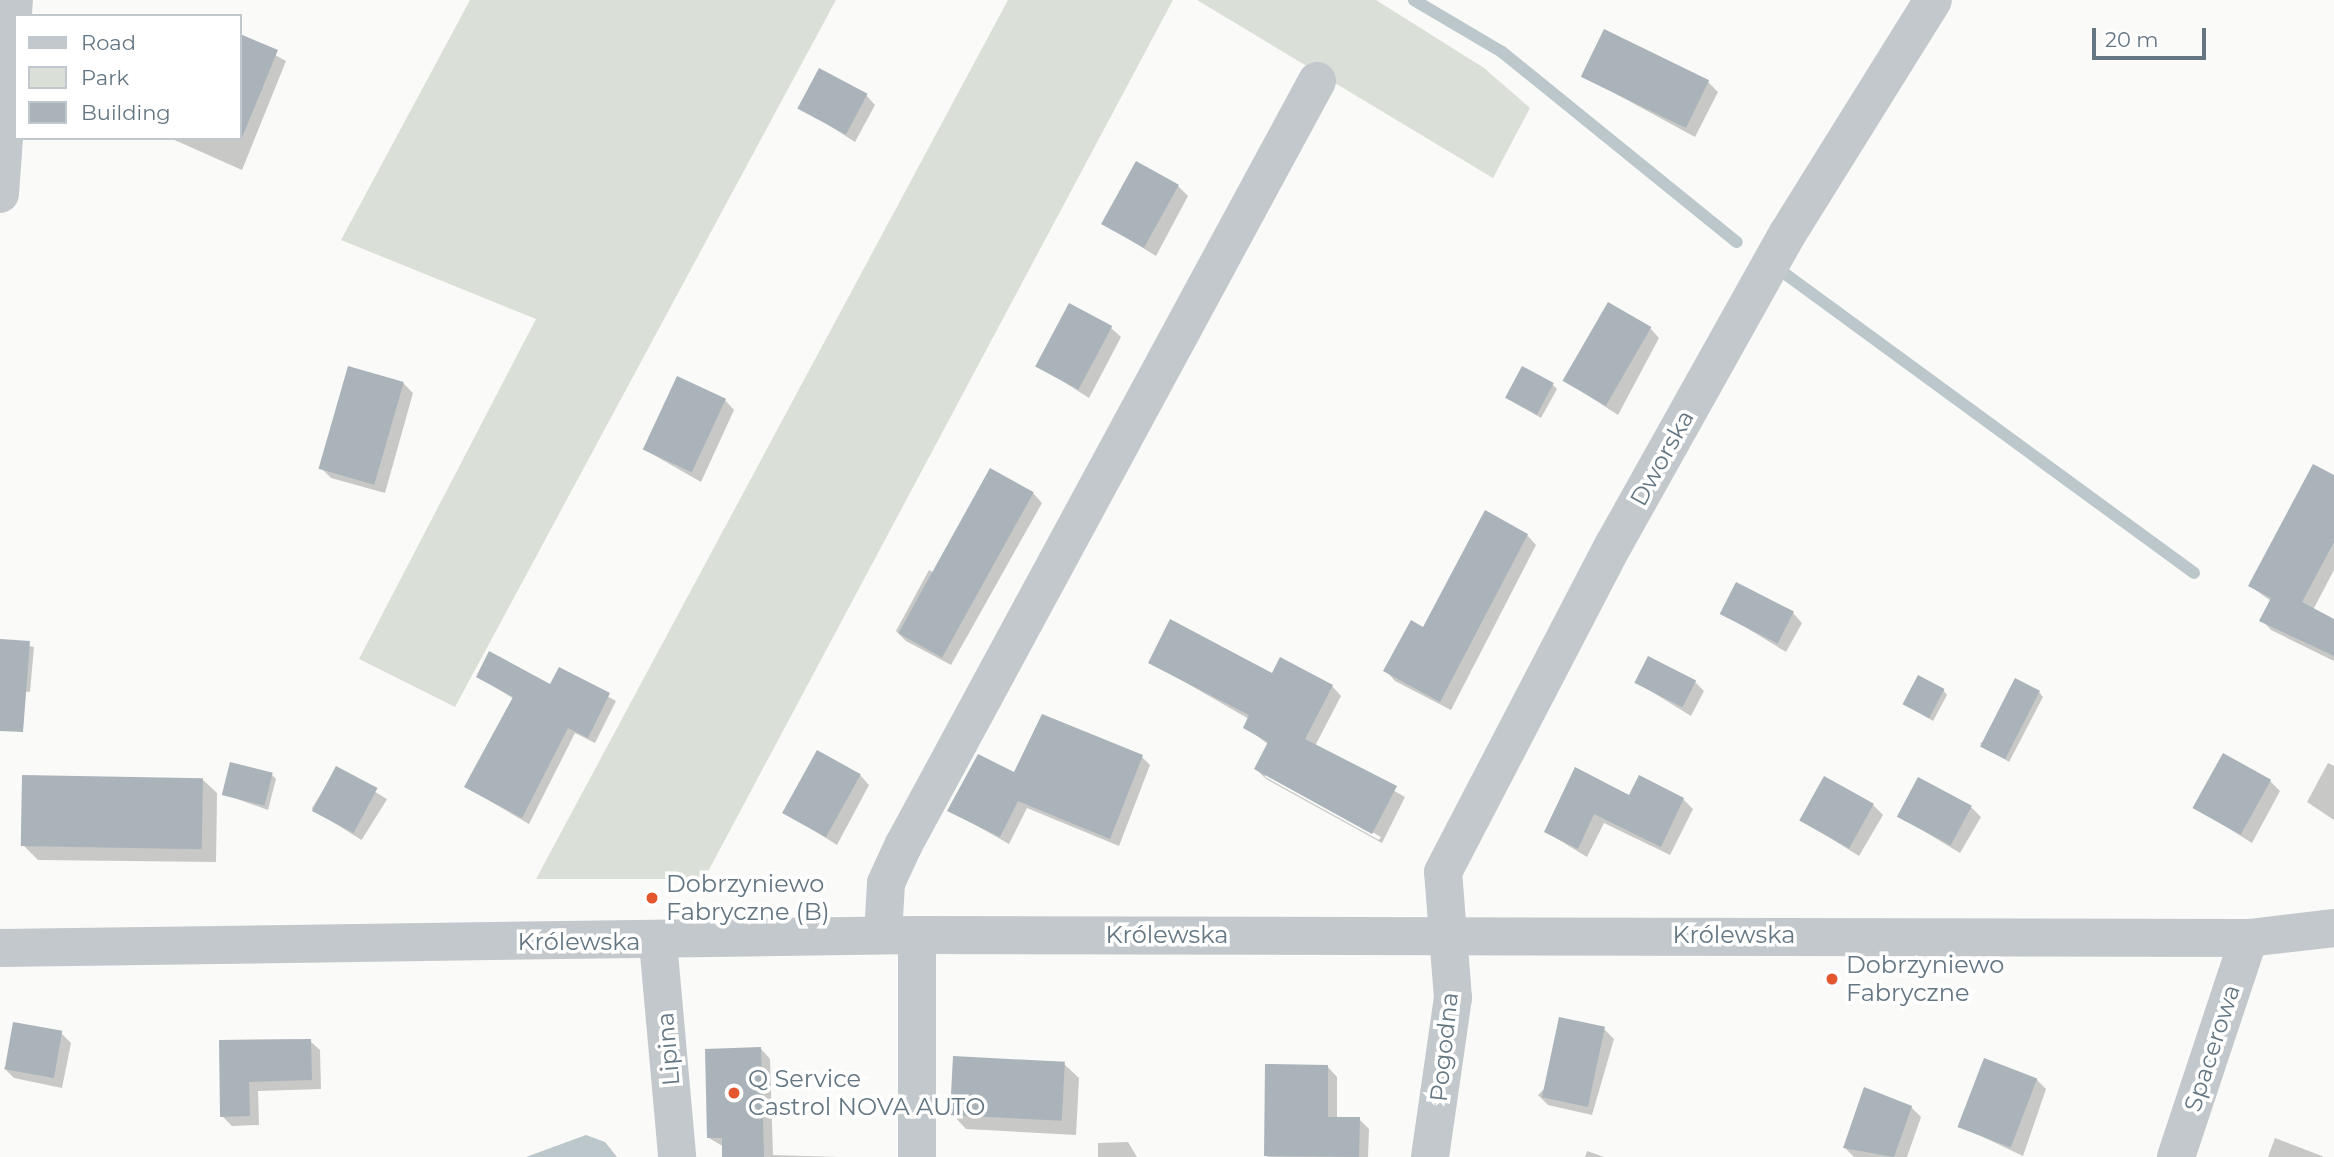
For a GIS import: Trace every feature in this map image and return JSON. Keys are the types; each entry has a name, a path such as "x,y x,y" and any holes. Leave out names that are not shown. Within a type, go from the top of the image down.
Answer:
{"street":[{"name":"Dworska","path":"1445,936 1443,872 1468,823 1788,233 1933,0"},
{"path":"0,194 9,4"},
{"path":"917,1157 900,935 886,883 903,846 1317,81"},
{"name":"Królewska","path":"0,948 658,942 900,935 2249,938 2334,928"},
{"name":"Pogodna","path":"1430,1157 1453,998 1445,936"},
{"name":"Spacerowa","path":"2176,1157 2249,938"},
{"name":"Lipina","path":"658,942 677,1157"}],"green space":[{"path":"470,0 836,0 455,707 359,659 536,319 341,240"},
{"path":"1008,0 1173,0 704,879 536,879"},
{"path":"1197,0 1376,0 1484,68 1530,108 1493,178"}],"shaded area":[{"path":"586,1135 605,1142 617,1157 526,1157"}],"building":[{"path":"1604,29 1709,80 1686,128 1581,77"},
{"path":"242,35 278,50 242,138"},
{"path":"819,68 868,94 846,134 797,109"},
{"path":"1136,161 1179,185 1144,248 1101,224"},
{"path":"1608,302 1651,327 1606,406 1562,381"},
{"path":"1069,303 1112,326 1078,390 1035,367"},
{"path":"348,366 404,382 374,485 319,469"},
{"path":"1522,366 1554,383 1537,415 1505,398"},
{"path":"677,376 726,399 692,472 643,449"},
{"path":"2313,464 2334,475 2334,542 2302,602 2334,619 2334,656 2259,621 2271,598 2248,586"},
{"path":"990,468 1034,492 942,658 898,633"},
{"path":"1485,510 1528,534 1440,702 1383,671 1411,620 1423,627"},
{"path":"1736,582 1794,612 1778,644 1720,614"},
{"path":"1170,619 1272,673 1280,657 1333,685 1305,739 1397,786 1372,834 1254,769 1268,742 1243,728 1249,715 1148,663"},
{"path":"0,639 30,641 23,732 0,731"},
{"path":"489,651 550,684 559,667 610,693 588,738 568,728 522,818 464,787 513,697 476,677"},
{"path":"1648,656 1696,681 1682,707 1634,683"},
{"path":"1918,675 1944,689 1929,718 1903,704"},
{"path":"2015,678 2040,691 2005,759 1980,747"},
{"path":"1042,714 1143,755 1110,839 1018,801 1000,837 947,811 978,754 1014,772"},
{"path":"817,750 861,774 826,837 782,813"},
{"path":"2223,753 2271,780 2241,835 2192,808"},
{"path":"230,762 273,773 264,806 222,795"},
{"path":"336,766 377,788 354,833 312,811"},
{"path":"1575,767 1629,795 1639,775 1684,798 1661,847 1594,814 1578,849 1544,832"},
{"path":"22,775 203,778 202,849 21,846"},
{"path":"1824,776 1874,804 1849,848 1799,821"},
{"path":"1918,777 1972,806 1951,845 1897,817"},
{"path":"1559,1017 1605,1027 1588,1107 1542,1097"},
{"path":"13,1022 62,1031 54,1078 5,1069"},
{"path":"311,1039 312,1080 249,1082 250,1116 220,1117 219,1040"},
{"name":"Q Service Castrol NOVA AUTO","path":"761,1047 764,1157 722,1157 722,1138 707,1138 705,1049"},
{"path":"953,1056 1065,1062 1062,1121 950,1115"},
{"path":"1984,1058 2037,1078 2011,1148 1957,1127"},
{"path":"1265,1064 1328,1065 1328,1117 1360,1117 1359,1157 1264,1156"},
{"path":"1864,1087 1912,1106 1894,1157 1843,1148"}],"waterway":[{"path":"1414,0 1502,52 1737,242"},
{"path":"1784,273 2194,573"}],"place":[{"name":"Dobrzyniewo Fabryczne (B)","path":"652,898"},
{"name":"Dobrzyniewo Fabryczne","path":"1832,979"},
{"name":"Q Service Castrol NOVA AUTO","path":"734,1093"}]}
